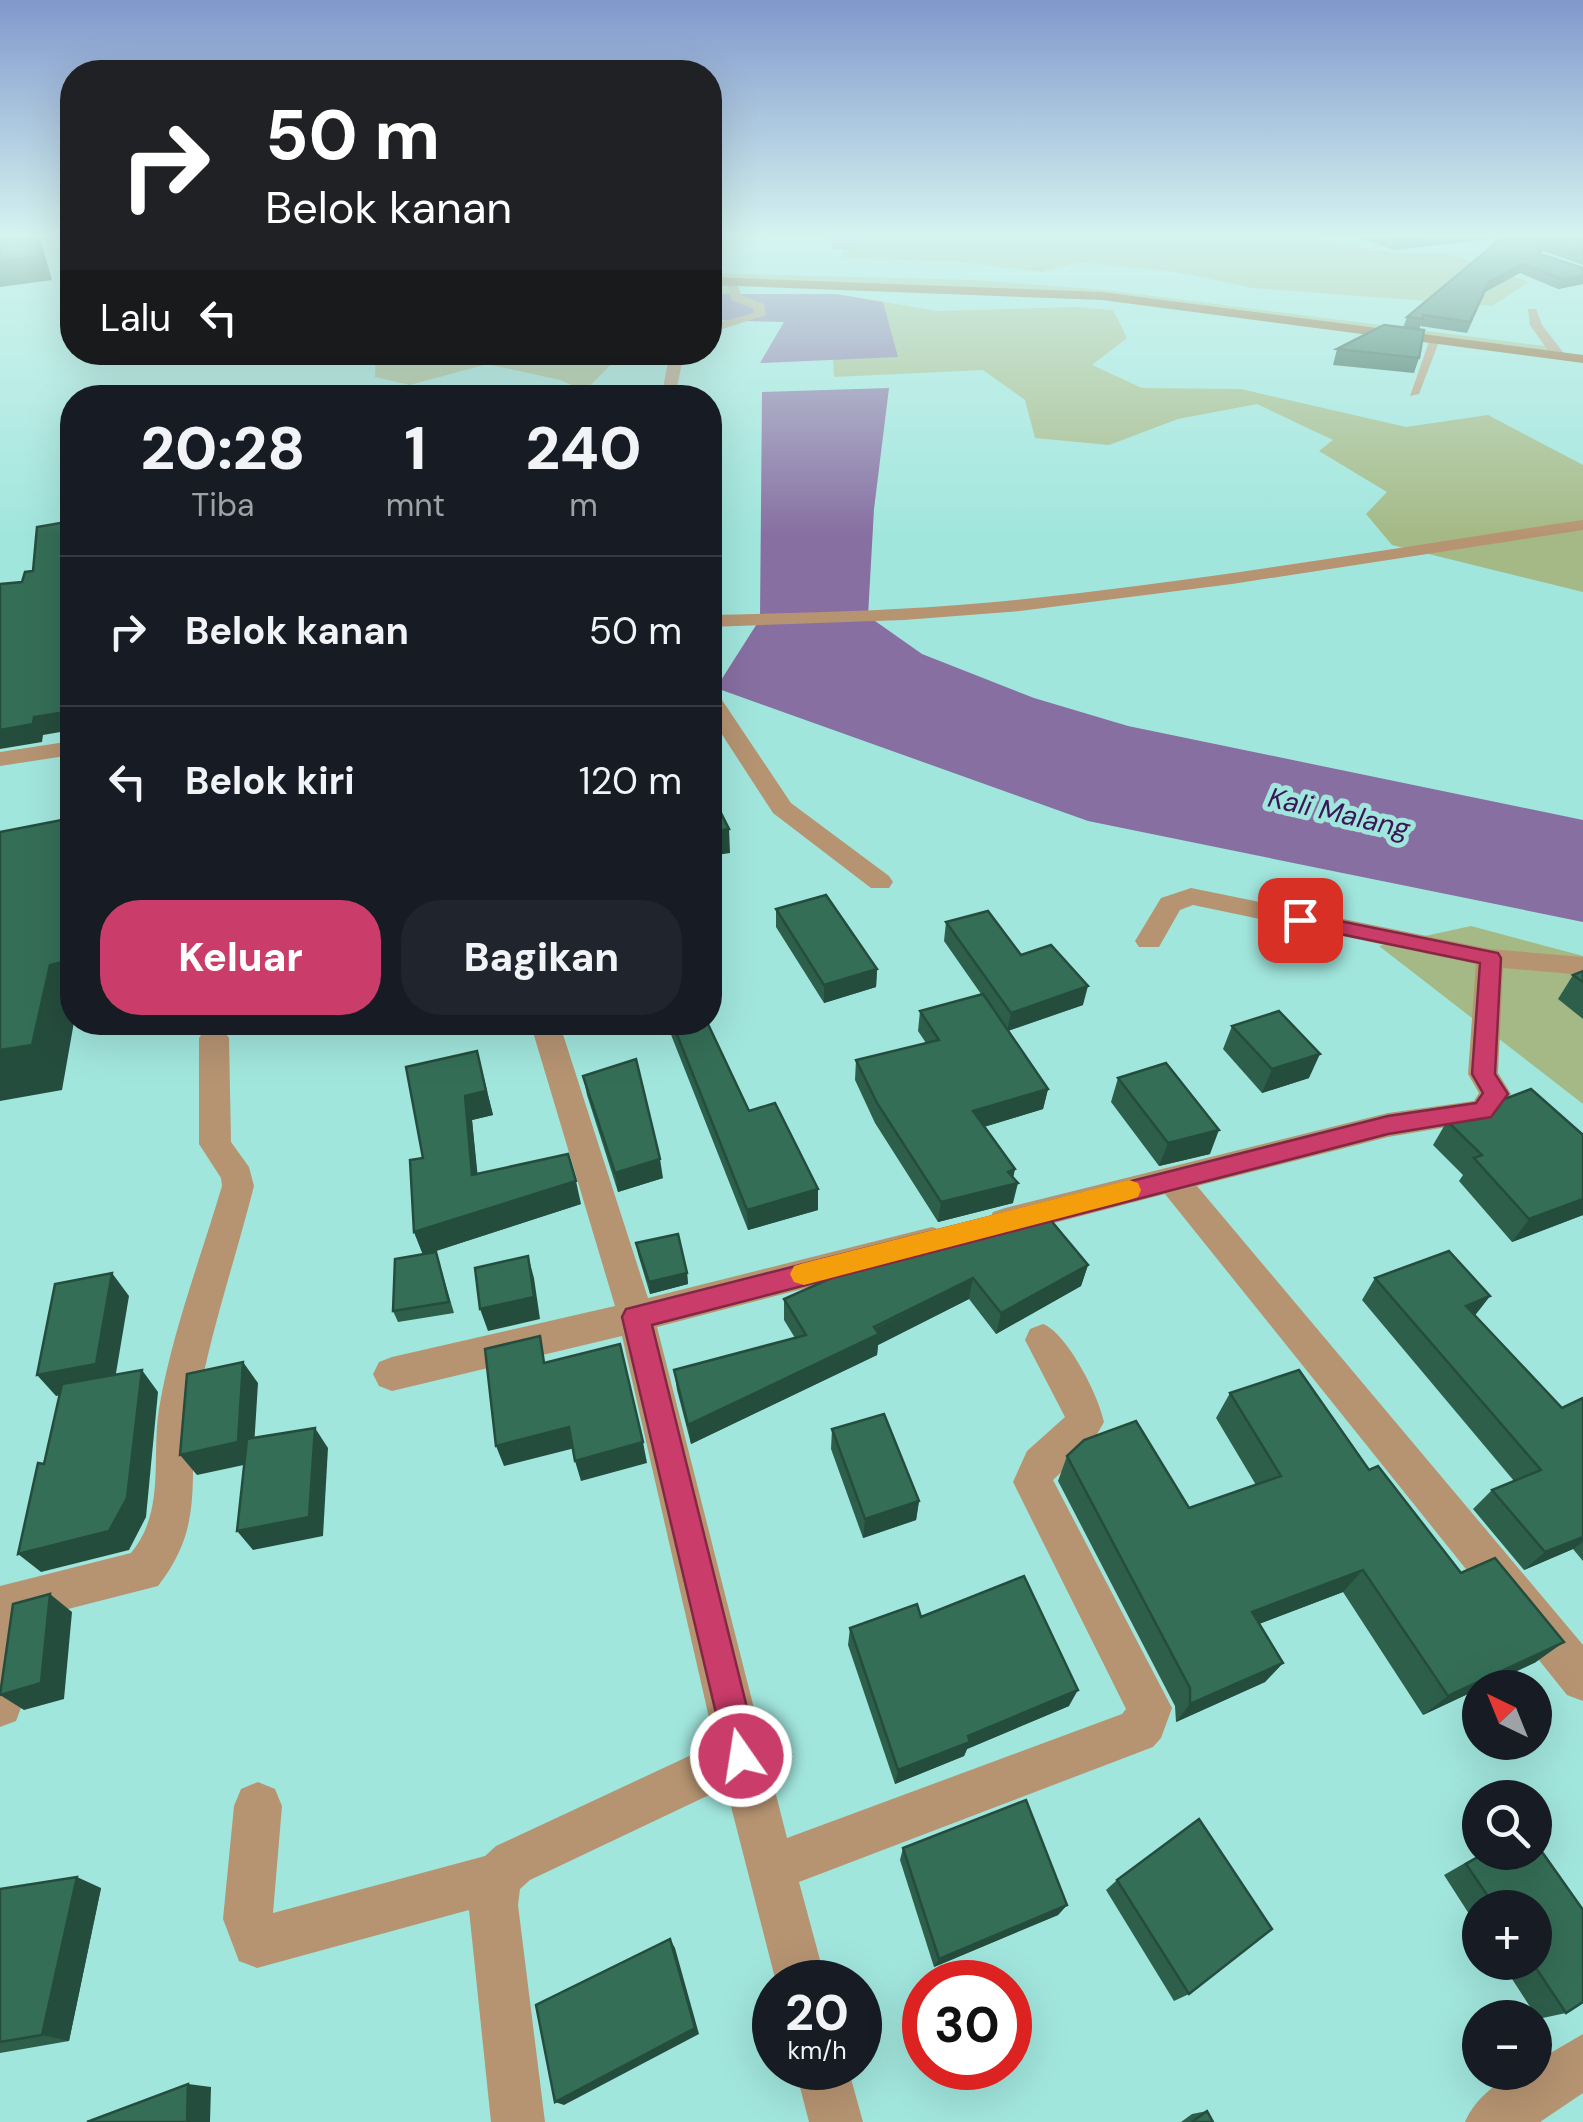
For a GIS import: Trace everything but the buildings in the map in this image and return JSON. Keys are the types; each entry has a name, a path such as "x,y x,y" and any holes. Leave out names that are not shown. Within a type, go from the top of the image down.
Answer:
{"main road":[{"path":"1421,337 1583,355"},
{"path":"1447,337 1556,352"}],"street":[{"path":"1544,337 1556,352"},
{"path":"722,621 905,614 1018,605 1268,574 1583,526"},
{"path":"722,716 782,808 880,882"},
{"path":"0,760 60,750"},
{"path":"1149,940 1170,904 1192,896 1490,958 1583,966"},
{"path":"392,1374 636,1317 1388,1125 1483,1111 1496,1094 1483,1074 1490,958"},
{"path":"548,1035 636,1317 741,1756 796,1960"},
{"path":"0,1705 14,1600 143,1571 161,1549 175,1497 178,1405 238,1186 237,1176 215,1144 214,1038"},
{"path":"1172,1178 1583,1679"},
{"path":"773,1867 1136,1730 1145,1722 1150,1708 1033,1482 1037,1465 1076,1434 1084,1422 1082,1406 1044,1340"},
{"path":"258,1806 248,1920 257,1943 498,1877 513,1863 741,1756"},
{"path":"498,1877 494,1904 518,2122"},
{"path":"1492,2122 1583,2061"},
{"path":"828,2090 836,2122"}],"lane":[{"path":"1414,394 1436,339"}],"green space":[{"path":"832,337 1127,337 1092,365 1142,388 1241,389 1406,427 1488,415 1583,465 1583,592 1392,545 1366,514 1387,492 1319,451 1333,440 1257,404 1178,419 1109,445 1035,438 1025,400 983,370 834,377"},
{"path":"1414,337 1474,337 1552,347 1559,356"},
{"path":"375,365 483,365 410,385 375,377"},
{"path":"492,365 610,365 591,385 571,385"},
{"path":"1471,926 1583,956 1583,1104 1379,946"}],"water":[{"path":"775,337 893,337 898,357 760,363"},
{"path":"889,388 874,509 868,616 922,654 1034,698 1128,726 1583,820 1583,922 1088,821 722,690 722,679 760,619 762,392"}],"waterway":[{"name":"Kali Malang","path":"810,635 810,676 1036,741"}],"slow traffic":[{"path":"804,1274 1129,1190"}],"route":[{"path":"741,1756 636,1317 1388,1125 1483,1111 1496,1094 1483,1074 1490,958 1300,920"}]}
